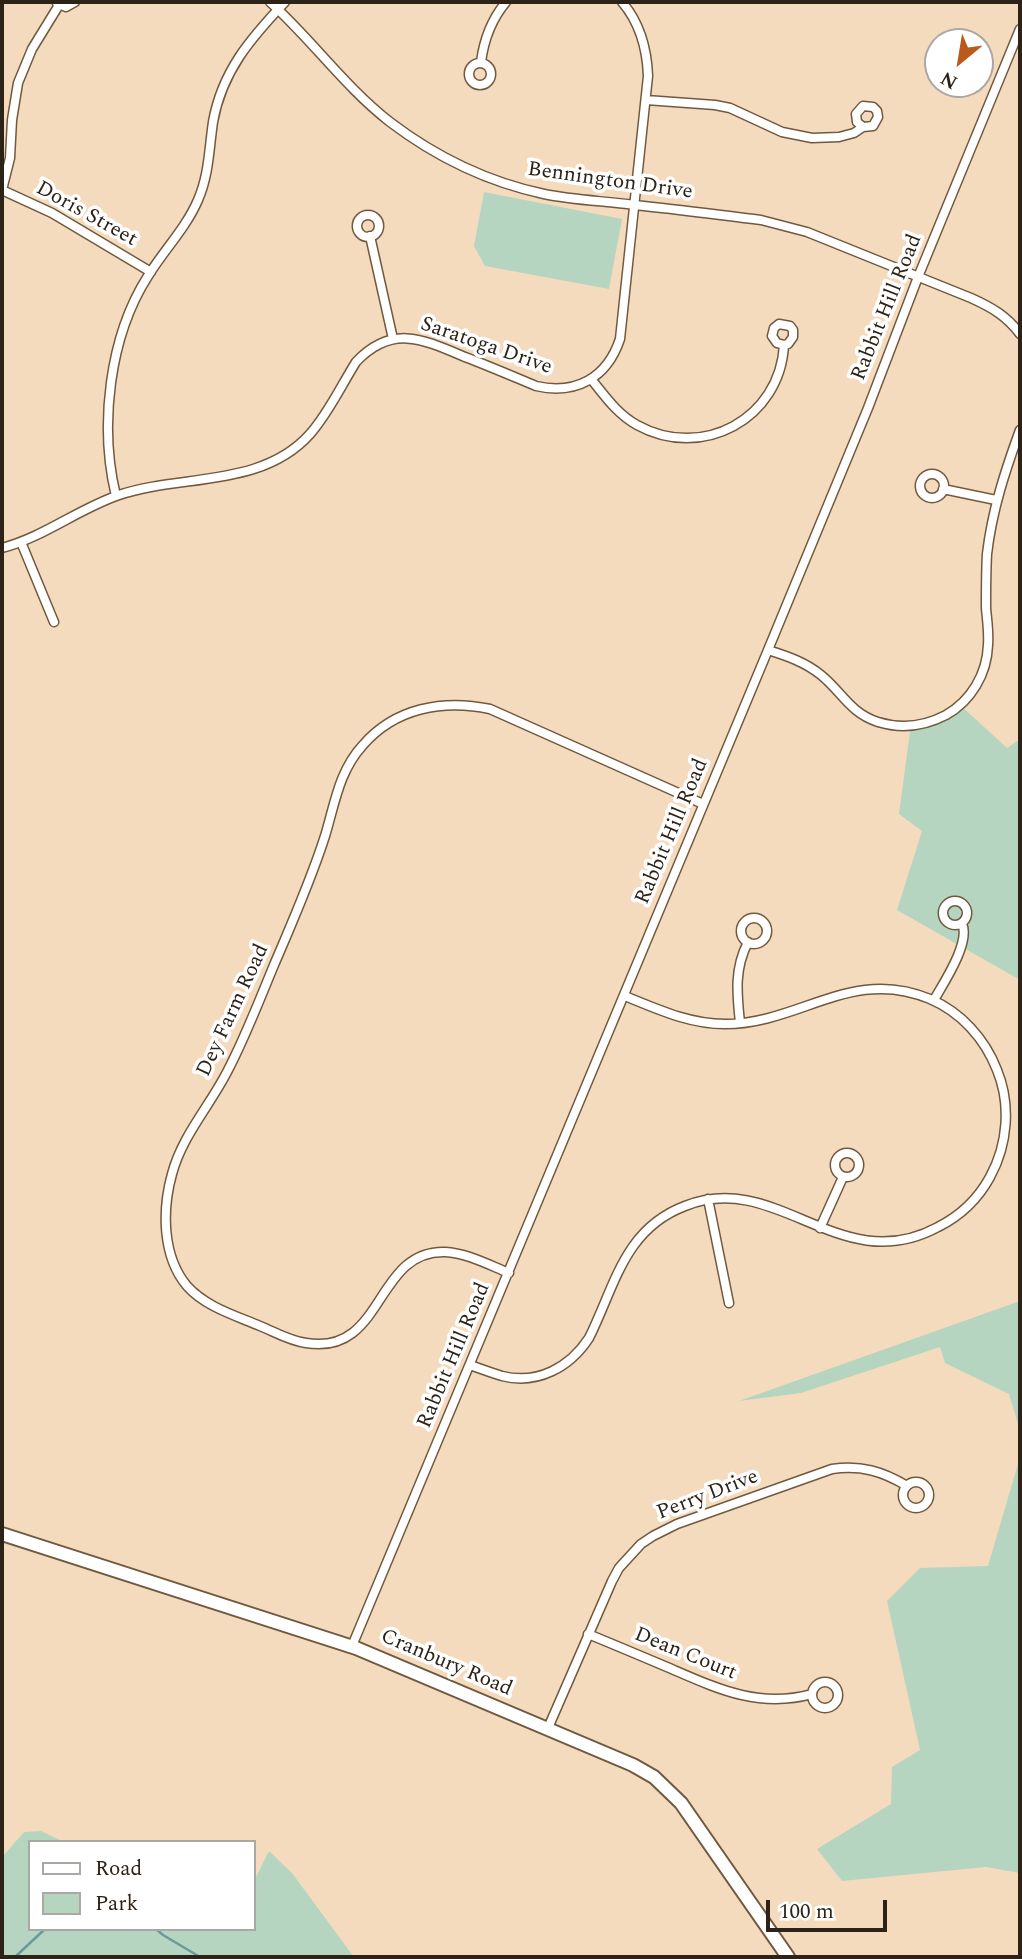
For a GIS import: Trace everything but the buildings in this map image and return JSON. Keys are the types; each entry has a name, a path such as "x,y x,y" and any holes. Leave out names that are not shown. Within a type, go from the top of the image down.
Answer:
{"street":[{"path":"2,190 10,158 18,83 32,49 58,3 66,7 75,2"},
{"name":"Bennington Drive","path":"270,2 360,96 436,153 464,168 512,186 567,198 761,220 784,225 994,309 1006,317 1020,334"},
{"path":"116,496 108,434 111,386 123,333 151,272 201,194 208,170 218,100 229,73 242,50 285,2"},
{"path":"481,62 489,29 506,2"},
{"path":"622,2 634,19 645,46 648,76 620,339 610,361 591,379 615,408 636,425 661,435 705,436 726,430 744,420 764,402 777,381 785,345"},
{"name":"Rabbit Hill Road","path":"352,1646 768,650 1020,29"},
{"path":"646,100 730,108 782,132 812,138 839,137 863,127"},
{"name":"Doris Street","path":"2,190 52,213 151,272"},
{"path":"370,236 393,339"},
{"name":"Saratoga Drive","path":"2,548 21,542 116,496 144,488 243,472 274,462 310,434 356,362 382,342 405,337 426,340 548,389 568,388 591,379"},
{"path":"768,650 811,667 853,708 876,721 915,725 939,719 962,703 977,684 987,658 986,569 991,528 996,500 1020,430"},
{"path":"943,489 996,500"},
{"path":"21,542 54,622"},
{"name":"Dey Farm Road","path":"509,1273 464,1255 441,1252 429,1254 399,1271 369,1318 353,1333 343,1339 321,1344 297,1341 209,1304 186,1284 173,1261 166,1230 166,1209 172,1174 184,1141 221,1084 240,1046 316,863 345,771 363,745 387,724 414,710 445,704 490,709 703,804"},
{"path":"934,1000 964,941 961,924"},
{"path":"740,1023 737,973 748,942"},
{"path":"470,1365 516,1378 541,1376 563,1366 589,1338 619,1268 636,1241 648,1228 671,1212 708,1199 736,1198 773,1207 839,1235 870,1241 904,1239 940,1226 960,1213 981,1191 1002,1150 1006,1117 998,1071 988,1050 974,1031 934,1000 904,990 863,989 765,1018 725,1024 691,1021 625,996"},
{"path":"820,1228 843,1177"},
{"path":"708,1199 729,1303"},
{"name":"Perry Drive","path":"548,1728 611,1581 641,1544 666,1529 832,1469 870,1469 906,1486"},
{"name":"Cranbury Road","path":"2,1534 352,1646 633,1765 654,1777 669,1790 788,1957"},
{"name":"Dean Court","path":"588,1634 732,1694 774,1699 812,1694"}],"green space":[{"path":"484,192 622,219 609,289 485,266 474,246"},
{"path":"959,704 1007,748 1020,739 1020,980 897,910 922,831 899,814 911,724"},
{"path":"1020,1301 1020,1431 1009,1394 945,1363 940,1347 801,1393 739,1401"},
{"path":"1020,1457 1020,1873 986,1867 842,1881 817,1849 891,1804 892,1767 920,1750 887,1601 920,1568 988,1566"},
{"path":"41,1831 60,1840 28,1840 28,1931 256,1931 256,1877 269,1851 292,1873 354,1957 2,1957 2,1857 24,1832"}],"waterway":[{"path":"15,1957 43,1931"},
{"path":"158,1931 200,1957"}]}
